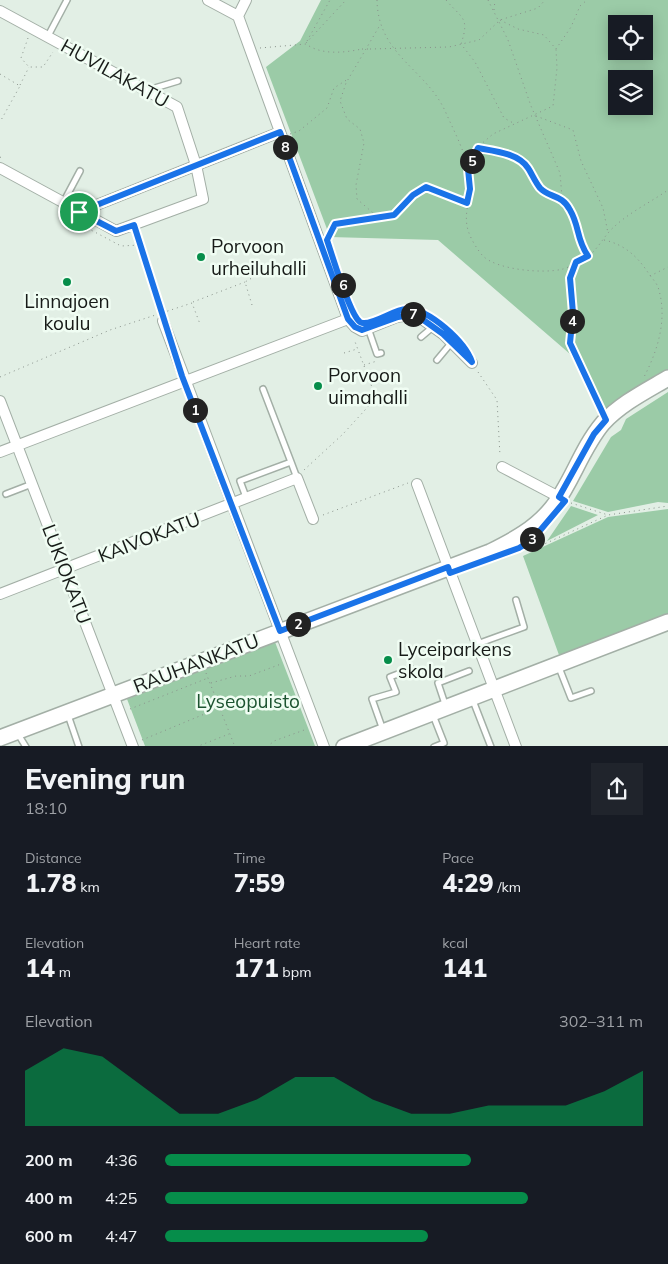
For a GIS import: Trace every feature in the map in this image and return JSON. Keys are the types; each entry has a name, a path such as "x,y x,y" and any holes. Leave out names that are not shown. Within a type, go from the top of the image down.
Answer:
{"street":[{"path":"208,0 238,16 249,50 284,134 352,323 362,330 408,314 422,317 472,362"},
{"path":"238,16 246,0"},
{"name":"HUVILAKATU","path":"0,11 177,107 196,165 203,199 134,225"},
{"path":"75,214 196,165 284,134"},
{"path":"0,168 63,204 75,214 116,231 134,225"},
{"path":"161,316 184,382 324,746"},
{"path":"0,452 184,382 352,323"},
{"name":"RAUHANKATU","path":"0,738 490,552 529,531 553,507 594,434 606,420 668,378"},
{"name":"LUKIOKATU","path":"0,401 120,712 137,743"},
{"path":"502,464 559,497"},
{"path":"297,478 313,519"},
{"name":"KAIVOKATU","path":"0,594 297,478"},
{"path":"417,484 476,645 516,746"},
{"path":"344,746 668,622"}],"lane":[{"path":"48,36 67,0"},
{"path":"147,90 178,81"},
{"path":"63,204 80,171"},
{"path":"421,336 434,326"},
{"path":"368,328 377,354 381,353"},
{"path":"437,360 452,342"},
{"path":"263,389 297,478"},
{"path":"246,497 240,481 291,462"},
{"path":"6,494 32,484"},
{"path":"476,645 524,627 516,600"},
{"path":"558,665 571,698 591,691"},
{"path":"384,731 372,699 396,692 390,677 410,669"},
{"path":"434,746 444,743 439,710 438,684 469,671"},
{"path":"472,698 491,746"},
{"path":"67,712 79,746"},
{"path":"16,732 26,746"}],"path":[{"path":"306,44 330,0"},
{"path":"249,50 306,44 346,0"},
{"path":"377,0 377,14 393,50 426,82 445,109 466,158 470,189 466,212 468,232 482,256 500,265 531,270 563,269 588,256 614,226 668,190"},
{"path":"446,0 461,15 466,28 460,44"},
{"path":"488,0 500,20 535,116 560,173 564,199 577,224 581,246 588,256"},
{"path":"494,10 495,0"},
{"path":"306,44 315,51 328,52 362,49 393,50 449,47 479,40 500,20 538,8 545,0"},
{"path":"468,169 478,148 493,134 535,116 552,106 557,68 556,49 571,27 580,6 587,0"},
{"path":"500,20 518,29 544,35 556,49"},
{"path":"380,219 356,199 356,185 364,143 360,129 347,119 340,100 349,78 381,25"},
{"path":"33,28 22,53 23,62 29,67 42,67 59,42"},
{"path":"460,44 474,62 504,118 516,125"},
{"path":"0,122 29,67"},
{"path":"0,74 20,86"},
{"path":"284,134 299,131 327,108 334,88 349,78"},
{"path":"535,116 573,130 581,161 603,208 608,233"},
{"path":"478,148 503,152 526,165 540,189 564,199"},
{"path":"324,231 327,240 335,224 380,219 394,215 413,195 426,187 467,203"},
{"path":"75,214 75,222 121,246 140,245"},
{"path":"134,225 161,316"},
{"path":"604,239 618,243 630,252 641,262 658,286 663,321 659,340 643,379 644,393"},
{"path":"0,377 110,330 161,316 245,282 279,262"},
{"path":"576,262 570,278 573,313 570,343 606,420"},
{"path":"650,276 668,267"},
{"path":"245,282 252,305"},
{"path":"192,302 200,324"},
{"path":"297,478 376,398 354,339 352,323"},
{"path":"344,353 358,349"},
{"path":"364,366 383,360"},
{"path":"472,362 497,400 502,464"},
{"path":"313,519 409,483 417,484"},
{"path":"559,497 608,515"},
{"path":"519,548 540,546 608,515 668,506"},
{"path":"201,661 235,746"},
{"path":"210,683 236,676 249,676 285,663"},
{"path":"120,712 208,678"},
{"path":"137,743 220,708"},
{"path":"267,746 274,741 310,728"},
{"path":"196,746 230,733"}],"green space":[{"path":"321,0 668,0 668,371 601,415 570,354 438,240 330,237 266,67 300,41"},
{"path":"668,392 668,503 658,502 608,512 573,501 611,437 621,430 626,419"},
{"path":"571,506 598,515 547,541"},
{"path":"668,509 668,616 559,655 523,556 608,517"},
{"name":"Lyseopuisto","path":"275,642 315,746 145,746 127,699"}],"place":[{"name":"Porvoon urheiluhalli","path":"201,257"},
{"name":"Linnajoen koulu","path":"67,282"},
{"name":"Porvoon uimahalli","path":"318,386"},
{"name":"Lyceiparkens skola","path":"388,660"}],"route":[{"path":"280,132 348,319 355,327 362,330 398,317 415,314 422,317 443,334 472,362 469,355 449,332 424,313 409,308 402,309 366,324 359,321 352,310 327,240 335,224 380,219 394,215 413,195 426,187 467,203 470,189 468,169 478,148 503,152 526,165 540,189 564,199 577,224 581,246 588,256 576,262 570,278 573,313 570,343 580,369 606,420 594,434 559,497 565,501 532,540 519,548 450,573 448,567 280,631 182,376 134,225 116,231 79,212 280,132"}]}
